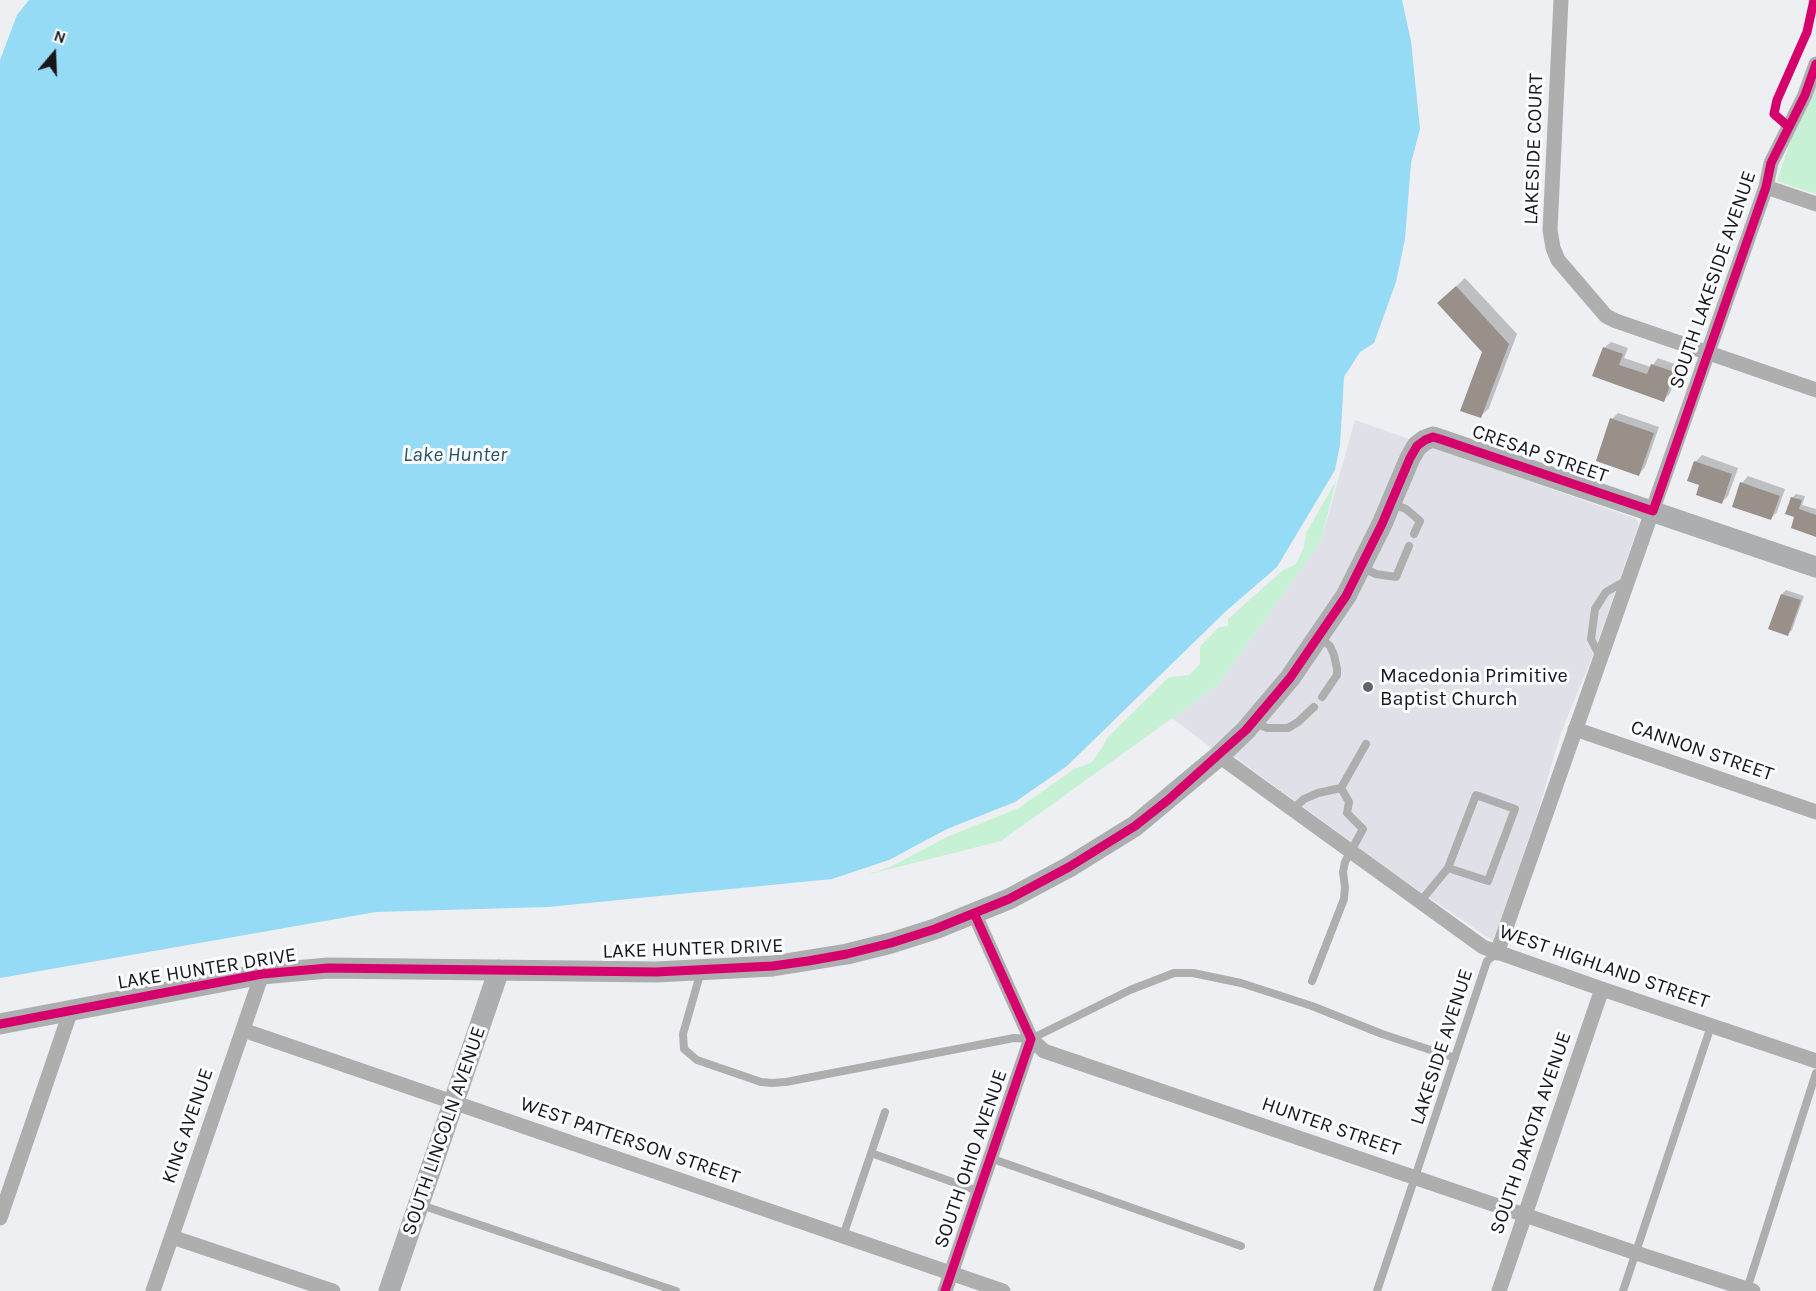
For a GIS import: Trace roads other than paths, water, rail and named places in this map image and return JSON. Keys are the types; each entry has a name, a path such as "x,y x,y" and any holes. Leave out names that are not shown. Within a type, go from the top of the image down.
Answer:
{"street":[{"name":"LAKESIDE COURT","path":"1561,0 1550,230 1558,260 1606,316 1707,354 1816,390"},
{"name":"SOUTH LAKESIDE AVENUE","path":"1497,953 1766,187 1771,163 1805,94 1816,64"},
{"path":"1766,187 1816,204"},
{"name":"CRESAP STREET","path":"1417,446 1433,437 1440,439 1816,567"},
{"name":"LAKE HUNTER DRIVE","path":"0,1024 262,974 328,969 700,971 773,966 847,954 902,940 1009,899 1069,867 1135,826 1219,756 1253,722 1290,678 1346,596 1392,504 1417,446"},
{"name":"CANNON STREET","path":"1575,729 1816,812"},
{"name":"WEST HIGHLAND STREET","path":"1219,756 1483,946 1497,953 1816,1061"},
{"path":"974,913 1031,1039"},
{"name":"SOUTH LINCOLN AVENUE","path":"389,1291 499,970"},
{"name":"KING AVENUE","path":"153,1291 262,974"},
{"name":"SOUTH DAKOTA AVENUE","path":"1499,1291 1602,989"},
{"path":"0,1218 72,1010"},
{"name":"WEST PATTERSON STREET","path":"243,1030 1003,1291"},
{"name":"SOUTH OHIO AVENUE","path":"945,1291 1031,1039"},
{"name":"HUNTER STREET","path":"1031,1039 1044,1050 1750,1290"},
{"path":"172,1237 333,1291"}],"lane":[{"path":"1392,504 1406,509 1420,521 1414,534"},
{"path":"1360,567 1376,574 1396,577 1409,546"},
{"path":"1319,637 1330,646 1337,669 1337,675 1322,697"},
{"path":"1253,722 1267,728 1288,728 1314,707"},
{"path":"1292,810 1304,799 1341,788 1366,744"},
{"path":"1312,981 1344,899 1346,887 1343,872 1350,852 1363,829 1347,813 1349,802 1341,788"},
{"path":"1420,902 1448,868 1476,795 1515,808 1488,881 1448,868"},
{"name":"LAKESIDE AVENUE","path":"1377,1291 1487,961 1497,953"},
{"path":"700,971 684,1034 684,1049 697,1060 761,1082 786,1082 1014,1038 1031,1039 1130,990 1174,973 1193,973 1241,983 1455,1058"},
{"path":"1623,1291 1711,1026"},
{"path":"1750,1290 1816,1073"},
{"path":"843,1236 885,1112"},
{"path":"871,1153 978,1191"},
{"path":"990,1158 1241,1246"},
{"path":"418,1204 676,1291"}],"water":[{"name":"Lake Hunter","path":"29,0 1402,0 1411,41 1420,129 1411,163 1405,239 1396,282 1374,343 1360,352 1344,377 1340,445 1335,470 1277,567 1225,612 1067,766 1015,802 947,829 889,860 832,879 548,907 376,912 0,978 0,60 17,15"}],"place":[{"name":"Macedonia Primitive Baptist Church","path":"1368,687"}]}
